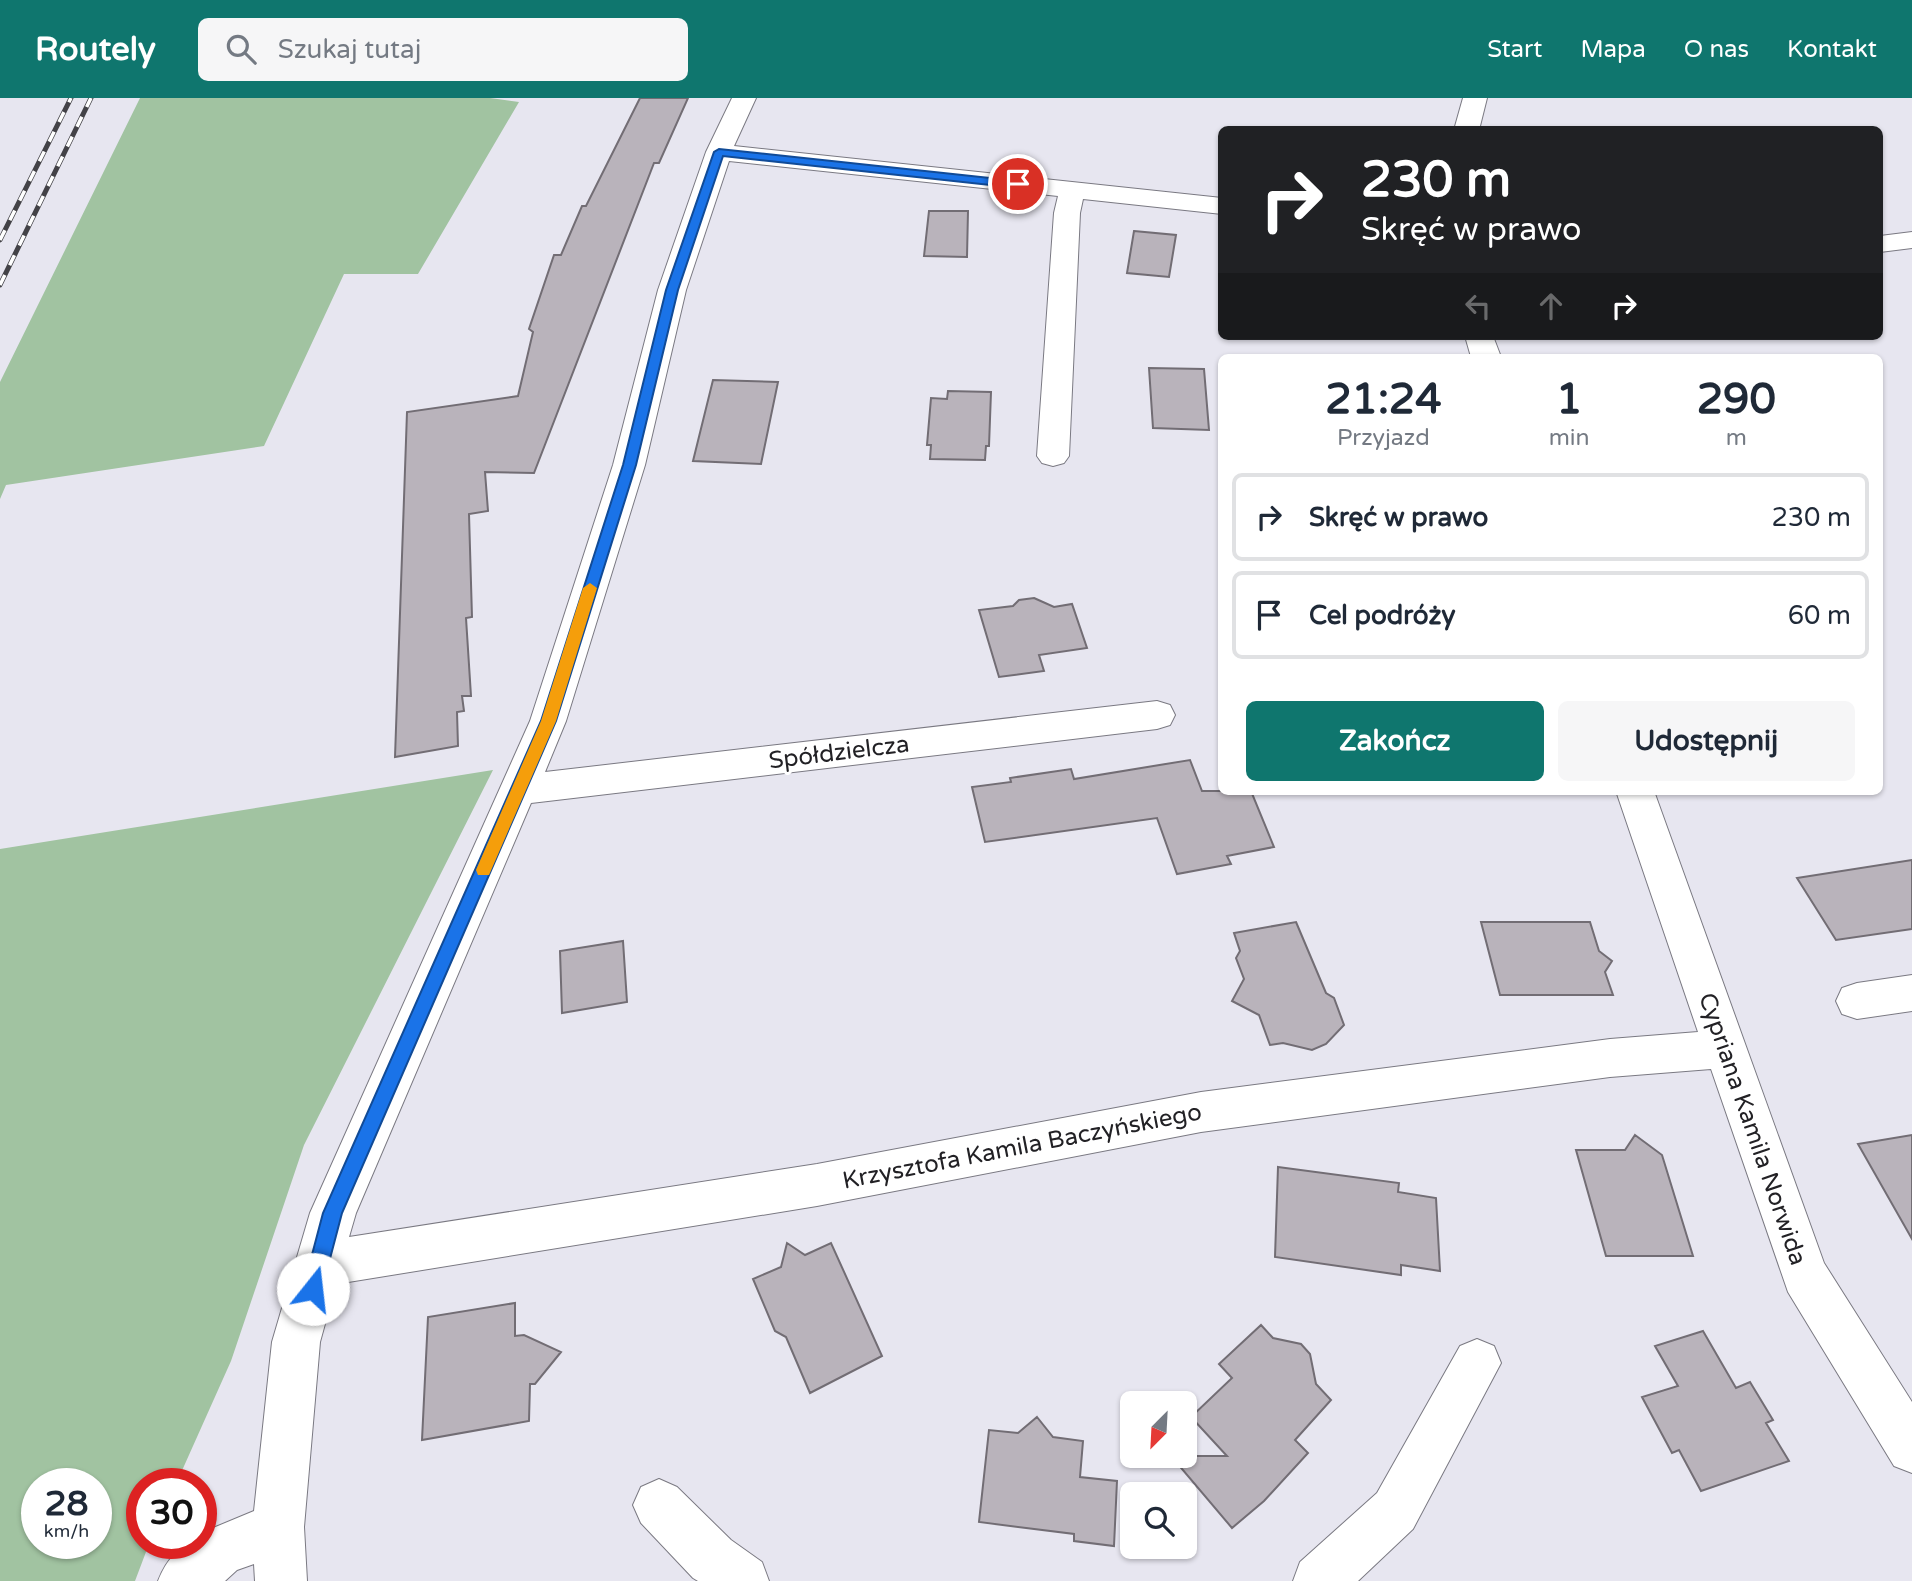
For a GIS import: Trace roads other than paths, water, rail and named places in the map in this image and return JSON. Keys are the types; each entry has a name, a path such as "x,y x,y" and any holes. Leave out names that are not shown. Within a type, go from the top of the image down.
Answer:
{"street":[{"path":"281,1581 278,1527 296,1342 333,1213 521,789 548,721 629,465 672,290 719,152 744,98"},
{"path":"1467,126 1475,98"},
{"path":"719,152 1218,206"},
{"path":"1053,456 1067,213 1072,190"},
{"path":"1883,244 1912,240"},
{"name":"Spółdzielcza","path":"521,789 1157,715"},
{"name":"Cypriana Kamila Norwida","path":"1636,795 1805,1276 1912,1448"},
{"path":"1857,1001 1912,993"},
{"name":"Krzysztofa Kamila Baczyńskiego","path":"321,1262 367,1257 817,1185 1201,1112 1610,1058 1725,1049"},
{"path":"1319,1581 1395,1511 1477,1363"},
{"path":"659,1505 712,1559 743,1581"},
{"path":"184,1581 219,1552 278,1527"}],"railway":[{"path":"0,240 71,98"},
{"path":"0,285 91,98"}]}
